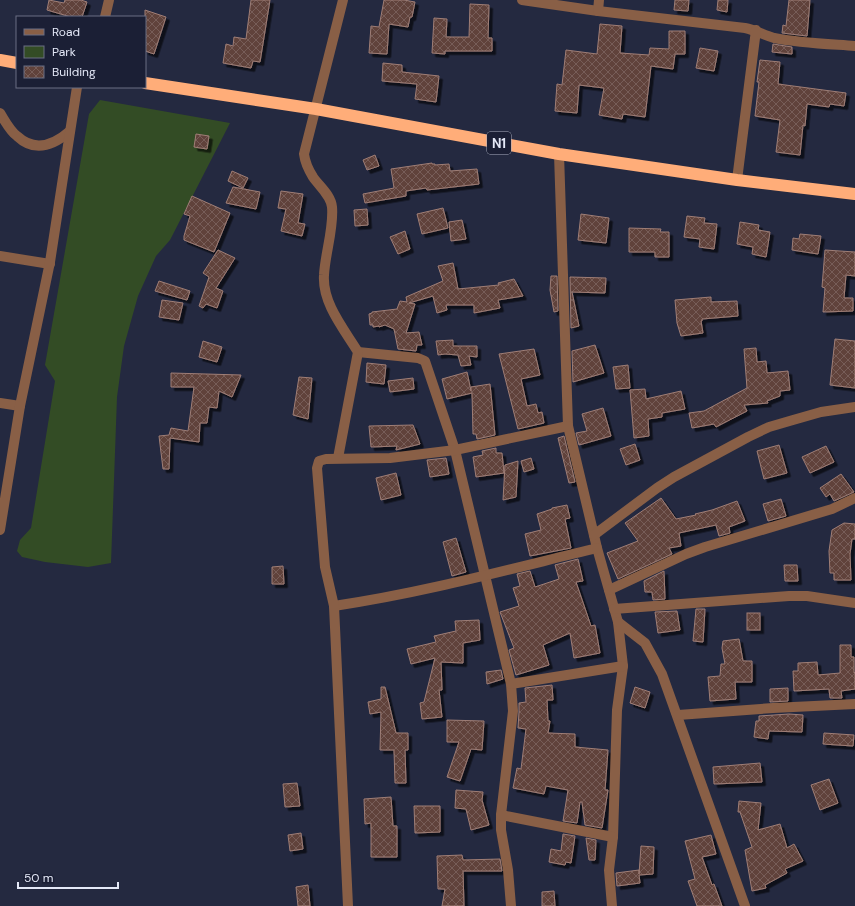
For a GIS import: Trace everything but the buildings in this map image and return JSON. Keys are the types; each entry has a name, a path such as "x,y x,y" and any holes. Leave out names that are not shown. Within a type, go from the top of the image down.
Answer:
{"highway":[{"path":"0,60 16,63"},
{"name":"N1","path":"146,83 316,109 559,154 737,180 855,194"}],"street":[{"path":"105,16 109,0"},
{"path":"338,458 358,352 335,314 324,288 324,274 332,208 330,199 312,176 305,164 304,154 343,0"},
{"path":"522,0 598,11 745,28 756,30 773,37 814,43 855,46"},
{"path":"598,11 599,0"},
{"path":"737,180 756,30"},
{"path":"0,530 20,406 50,264 76,88"},
{"path":"0,113 16,136 24,142 34,145 45,146 63,138 70,131"},
{"path":"559,154 568,426 597,548 618,622 623,666 617,710 613,837 609,870 612,906"},
{"path":"0,256 50,264"},
{"path":"358,352 418,358 425,361 455,450 511,684 513,711 501,815 501,830 508,870 510,906"},
{"path":"0,403 20,406"},
{"path":"594,535 674,477 748,437 770,427 821,412 855,407"},
{"path":"348,906 334,606 325,567 317,468 319,461 326,458 390,458 455,450 568,426"},
{"path":"609,590 686,554 832,509 855,498"},
{"path":"334,606 381,599 485,576 597,548"},
{"path":"614,609 789,596 807,596 855,603"},
{"path":"618,622 645,643 662,674 678,715 745,906"},
{"path":"511,684 623,666"},
{"path":"678,715 855,704"},
{"path":"501,815 613,837"}],"green space":[{"path":"100,100 230,123 170,240 156,256 138,296 124,346 117,397 111,563 88,567 45,562 22,557 17,551 20,540 31,528 55,381 45,365 89,114"}]}
